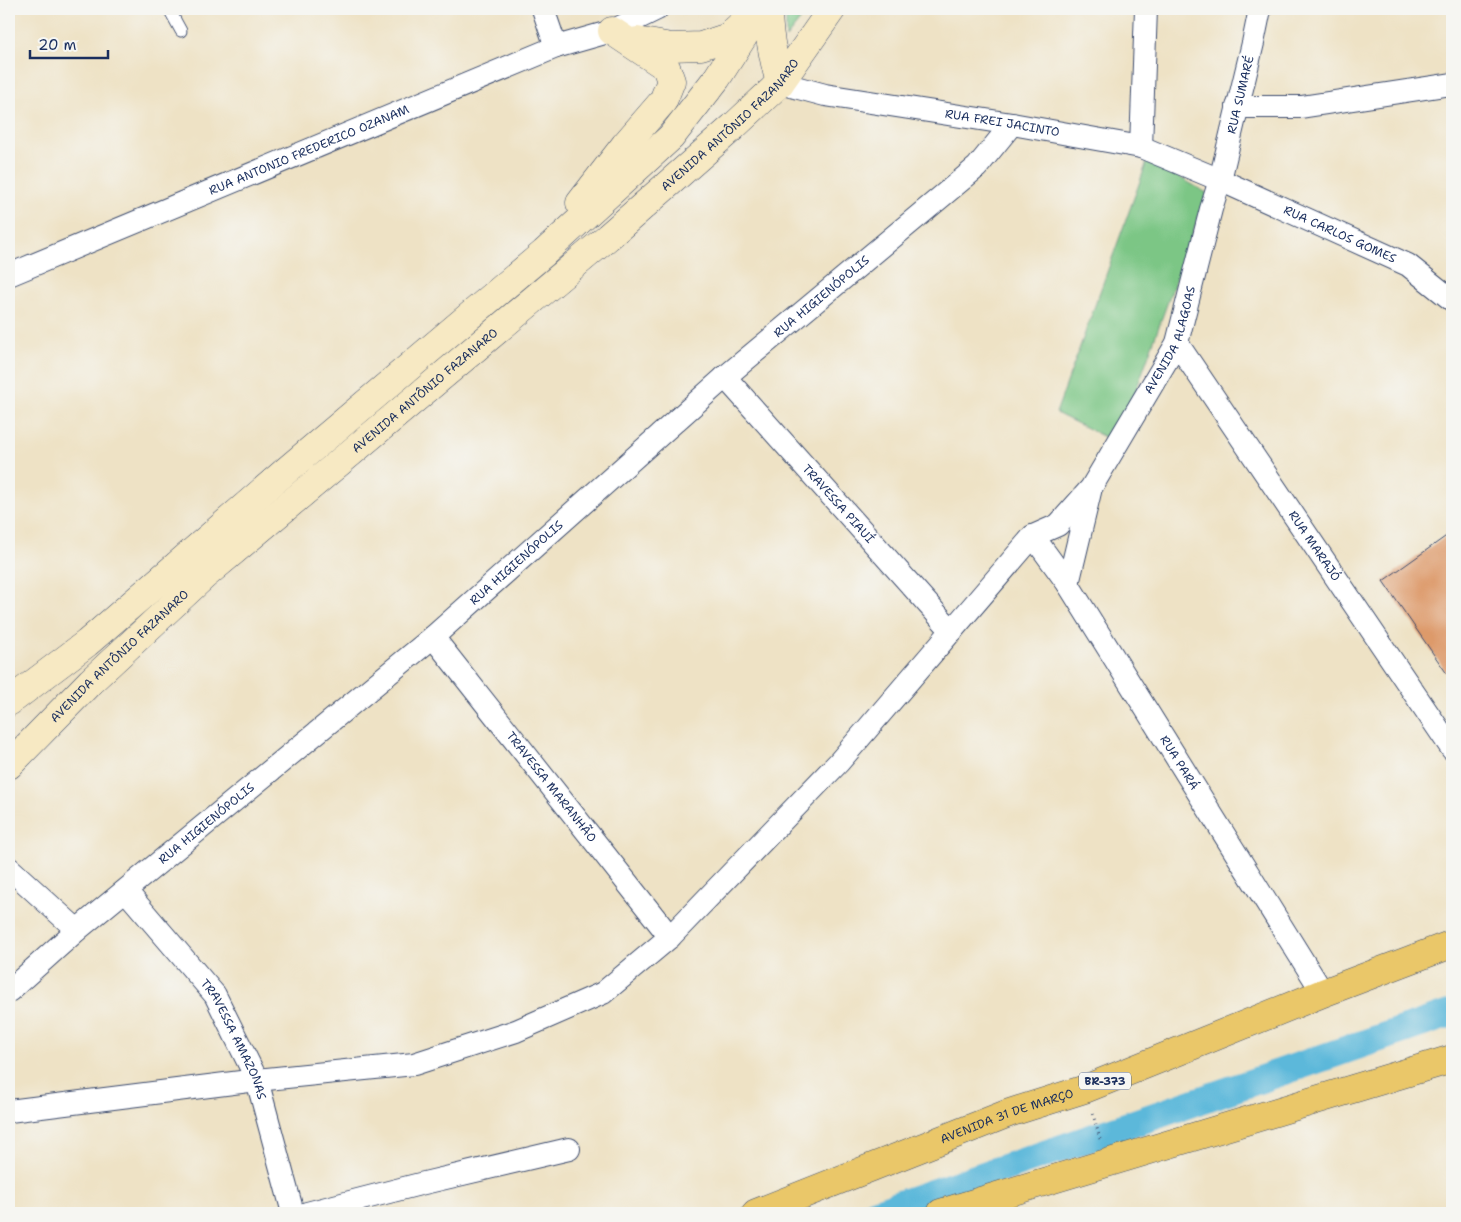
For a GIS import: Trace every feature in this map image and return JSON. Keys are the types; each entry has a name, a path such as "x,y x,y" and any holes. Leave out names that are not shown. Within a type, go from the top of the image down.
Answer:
{"main road":[{"path":"612,31 630,39 650,44 671,47 701,46 728,37 760,9"},
{"path":"9,702 87,643 287,470 544,253 671,137 717,78 760,9"},
{"path":"768,9 768,30 772,57 780,83"},
{"name":"AVENIDA ANTÔNIO FAZANARO","path":"9,765 91,681 204,576 608,238 733,127 780,83 832,9"},
{"path":"544,253 588,191 663,101 671,82 666,67 612,31"},
{"name":"AVENIDA 31 DE MARÇO","path":"756,1213 1009,1113 1085,1089 1323,993 1452,944"},
{"path":"941,1213 1452,1059"}],"street":[{"path":"543,9 556,47"},
{"name":"RUA ANTONIO FREDERICO OZANAM","path":"9,275 556,47 612,31 657,9"},
{"path":"1140,147 1146,9"},
{"name":"RUA SUMARÉ","path":"1220,180 1260,9"},
{"name":"RUA FREI JACINTO","path":"780,83 825,95 1012,124 1140,147 1220,180"},
{"path":"1237,107 1301,107 1452,84"},
{"name":"RUA HIGIENÓPOLIS","path":"9,991 77,930 433,637 724,377 977,167 1012,124"},
{"name":"RUA CARLOS GOMES","path":"1220,180 1408,265 1452,300"},
{"name":"AVENIDA ALAGOAS","path":"1033,536 1058,525 1091,488 1177,343 1220,180"},
{"name":"RUA MARAJÓ","path":"1177,343 1452,749"},
{"name":"TRAVESSA PIAUÍ","path":"724,377 952,631"},
{"name":"AVENIDA ALAGOAS","path":"1068,584 1091,488"},
{"path":"9,1111 257,1080 414,1064 516,1031 603,993 670,938 839,762 1033,536"},
{"name":"RUA PARÁ","path":"1033,536 1068,584 1323,993"},
{"name":"TRAVESSA MARANHÃO","path":"433,637 670,938"},
{"path":"9,868 77,930"},
{"name":"TRAVESSA AMAZONAS","path":"126,891 215,996 257,1080 293,1213"},
{"path":"307,1213 569,1149"}],"lane":[{"path":"169,9 181,31"}],"path":[{"path":"1085,1089 1107,1163"}],"green space":[{"path":"786,9 809,9 786,38"},
{"path":"1148,159 1207,193 1117,443 1056,413"}],"building":[{"path":"1452,532 1452,681 1383,581"}],"waterway":[{"path":"874,1213 1452,1013"}]}
